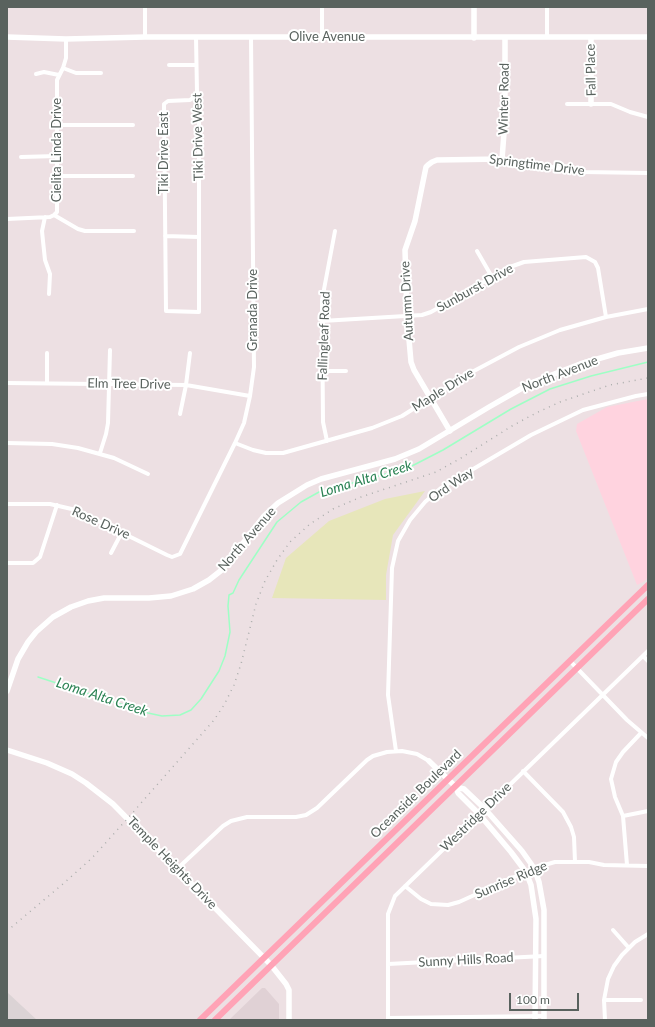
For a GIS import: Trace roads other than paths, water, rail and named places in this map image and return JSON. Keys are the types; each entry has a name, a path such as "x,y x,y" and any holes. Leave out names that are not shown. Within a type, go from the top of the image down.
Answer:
{"main road":[{"name":"Oceanside Boulevard","path":"200,1020 648,585"},
{"name":"Oceanside Boulevard","path":"215,1020 648,599"}],"street":[{"path":"145,7 145,36"},
{"path":"322,7 322,37"},
{"path":"474,7 474,38"},
{"path":"547,7 547,37"},
{"name":"Olive Avenue","path":"7,36 66,39 145,36 474,38 648,37"},
{"name":"Tiki Drive West","path":"165,236 166,312 199,312 199,108 198,101 195,96 197,93 196,37"},
{"name":"Granada Drive","path":"167,555 172,557 180,554 244,423 250,396 254,367 252,37"},
{"name":"Fall Place","path":"591,37 591,104"},
{"name":"Winter Road","path":"502,159 505,120 505,38"},
{"name":"Cielita Linda Drive","path":"7,219 45,217 54,215 57,212 57,80 66,58 66,39"},
{"path":"169,65 196,65"},
{"path":"63,68 76,73 101,73"},
{"path":"36,74 44,72 59,75"},
{"name":"Tiki Drive East","path":"165,236 164,104 168,101 190,100 195,96"},
{"path":"566,104 611,104 630,112 648,117"},
{"path":"57,125 133,125"},
{"path":"21,157 57,156"},
{"name":"Springtime Drive","path":"428,164 438,160 502,159 583,172 648,174"},
{"name":"Autumn Drive","path":"428,164 426,167 415,221 405,250 409,349 412,366 450,431"},
{"path":"57,176 133,176"},
{"path":"54,215 78,229 85,231 134,231"},
{"path":"45,217 42,231 46,260 50,274 49,294"},
{"name":"Fallingleaf Road","path":"327,441 323,422 322,300 335,231"},
{"path":"165,236 199,237"},
{"path":"477,251 492,277"},
{"name":"Sunburst Drive","path":"322,321 422,315 432,312 510,266 524,262 586,257 595,262 598,268 606,317"},
{"name":"Maple Drive","path":"235,443 266,453 283,452 327,441 386,423 402,416 472,372 520,347 560,330 606,317 648,309"},
{"name":"North Avenue","path":"8,688 18,659 28,642 47,622 65,610 88,601 104,598 149,598 171,596 193,589 209,580 223,569 264,516 278,503 295,491 321,479 395,459 419,449 531,383 580,364 648,348"},
{"path":"100,453 108,423 110,350"},
{"path":"47,353 47,383"},
{"path":"180,414 190,354"},
{"path":"322,371 346,371"},
{"name":"Elm Tree Drive","path":"7,383 186,385 250,396"},
{"name":"Ord Way","path":"396,751 388,695 392,568 398,541 410,520 425,502 441,488 531,435 583,410 648,394"},
{"path":"7,444 52,444 78,448 114,458 148,474"},
{"name":"Rose Drive","path":"7,504 57,505 86,514 167,555"},
{"path":"7,563 33,563 40,558 57,505"},
{"path":"111,553 122,532"},
{"name":"Westridge Drive","path":"388,1019 388,914 395,896 648,650"},
{"path":"643,656 648,661"},
{"path":"570,661 641,733 648,738"},
{"path":"627,865 623,816 615,797 611,779 616,762 623,752 641,733"},
{"name":"Temple Heights Drive","path":"7,750 47,763 72,774 113,804 271,965 289,990 289,1020"},
{"path":"178,869 223,826 231,821 247,817 296,817 306,815 317,808 373,756 396,751 416,754 429,761 448,778 456,787 458,793 479,814 526,872 531,885 536,920 535,1018"},
{"path":"524,771 563,812 571,827 574,837 575,862"},
{"path":"388,1019 544,1018 544,910 543,896 534,868 522,851 485,809 464,789 456,787"},
{"path":"623,816 648,811"},
{"name":"Sunrise Ridge","path":"405,886 420,899 432,904 448,905 459,902 534,868 555,862 648,866"},
{"path":"614,930 629,948"},
{"path":"605,1020 604,1000 608,979 614,966 635,942 648,934"},
{"name":"Sunny Hills Road","path":"388,964 544,956"},
{"path":"604,1000 641,1000"}],"waterway":[{"name":"Loma Alta Creek","path":"38,677 148,713 162,716 180,715 191,710 201,699 219,671 225,656 230,632 228,606 229,595 233,593 239,580 277,522 301,502 319,492 408,468 443,450 511,409 550,389 591,376 648,362"}],"railway":[{"path":"7,931 92,858 214,720 224,705 234,685 241,664 256,604 265,581 277,560 290,542 310,524 333,509 361,497 436,472 512,426 560,402 610,385 648,378"}]}
